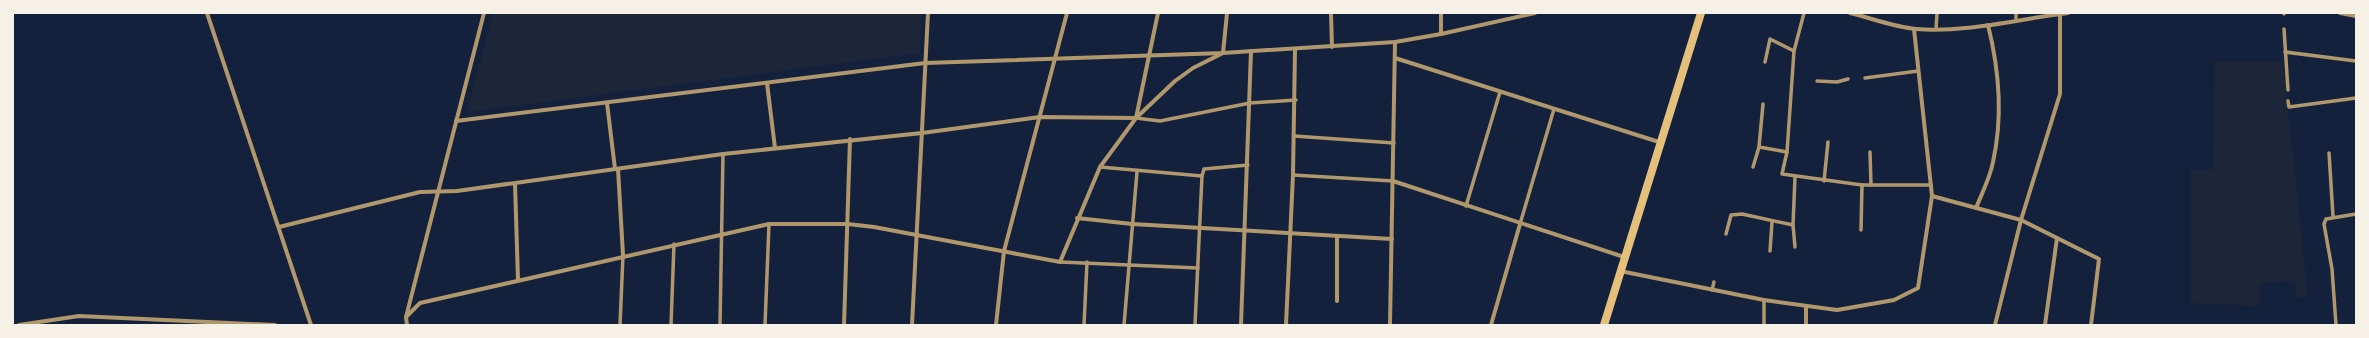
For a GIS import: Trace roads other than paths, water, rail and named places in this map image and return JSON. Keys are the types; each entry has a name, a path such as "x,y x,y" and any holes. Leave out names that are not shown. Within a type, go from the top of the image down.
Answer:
{"main road":[{"path":"1604,325 1701,13"}],"street":[{"path":"207,13 311,325"},
{"path":"407,325 406,317 484,13"},
{"path":"912,325 928,13"},
{"path":"996,325 1004,251 1067,13"},
{"path":"1136,118 1158,13"},
{"path":"1223,53 1227,13"},
{"path":"1331,13 1332,47"},
{"path":"1441,13 1441,34"},
{"path":"456,121 925,62 1223,53 1395,42 1441,34 1525,14 1535,13"},
{"path":"1804,13 1794,50 1787,152 1782,174 1824,181 1862,185 1931,185"},
{"path":"1850,13 1914,29 1988,25 2068,13"},
{"path":"1936,29 1937,13"},
{"path":"2016,13 2016,21"},
{"path":"2340,13 2356,16"},
{"path":"1995,325 2021,220 2060,94 2060,14"},
{"path":"1976,208 1993,163 1999,130 1998,84 1994,49 1988,25"},
{"path":"1620,271 1764,300 1806,307 1837,310 1887,302 1918,288 1932,196 1914,29"},
{"path":"2284,29 2288,90"},
{"path":"1765,62 1770,39 1794,50"},
{"path":"1390,325 1395,42"},
{"path":"1286,325 1296,100 1295,49"},
{"path":"1241,325 1251,51"},
{"path":"2285,52 2356,61"},
{"path":"1060,262 1077,218 1100,167 1136,118 1175,81 1193,68 1223,53"},
{"path":"1395,58 1660,142"},
{"path":"1865,78 1918,70"},
{"path":"1817,81 1837,82 1848,79"},
{"path":"767,83 775,148"},
{"path":"1465,206 1500,92"},
{"path":"2288,101 2288,107 2356,98"},
{"path":"279,227 420,192 438,192 515,184 723,154 850,139 922,133 1040,117 1136,118 1160,121 1250,103 1296,100"},
{"path":"607,103 617,169 623,256 620,325"},
{"path":"1753,167 1759,147 1763,104"},
{"path":"1491,325 1554,109"},
{"path":"1294,136 1394,143"},
{"path":"844,325 850,139"},
{"path":"1824,181 1828,142"},
{"path":"1759,147 1787,152"},
{"path":"1870,152 1871,185"},
{"path":"2329,153 2333,216"},
{"path":"720,325 723,154"},
{"path":"1195,325 1199,227 1202,176 1204,169 1248,165"},
{"path":"1100,167 1137,172 1202,176"},
{"path":"1124,325 1137,172"},
{"path":"1293,175 1393,181 1465,206 1624,257"},
{"path":"1795,177 1793,225 1795,246"},
{"path":"515,184 518,280"},
{"path":"1861,230 1862,185"},
{"path":"1932,196 2021,220 2099,260 2091,325"},
{"path":"1726,234 1731,215 1742,214 1772,222 1793,225"},
{"path":"2336,325 2332,269 2324,224 2326,219 2333,216 2356,214"},
{"path":"1077,218 1132,224 1245,229 1392,239"},
{"path":"1770,252 1772,222"},
{"path":"406,317 420,303 721,233 769,224 848,224 917,234 1060,262 1198,268"},
{"path":"765,325 769,224"},
{"path":"1337,236 1337,301"},
{"path":"2045,325 2057,238"},
{"path":"671,325 674,244"},
{"path":"1084,325 1087,262"},
{"path":"1712,290 1714,282"},
{"path":"1764,300 1764,325"},
{"path":"1806,307 1806,325"},
{"path":"19,325 79,316 275,325"}]}
